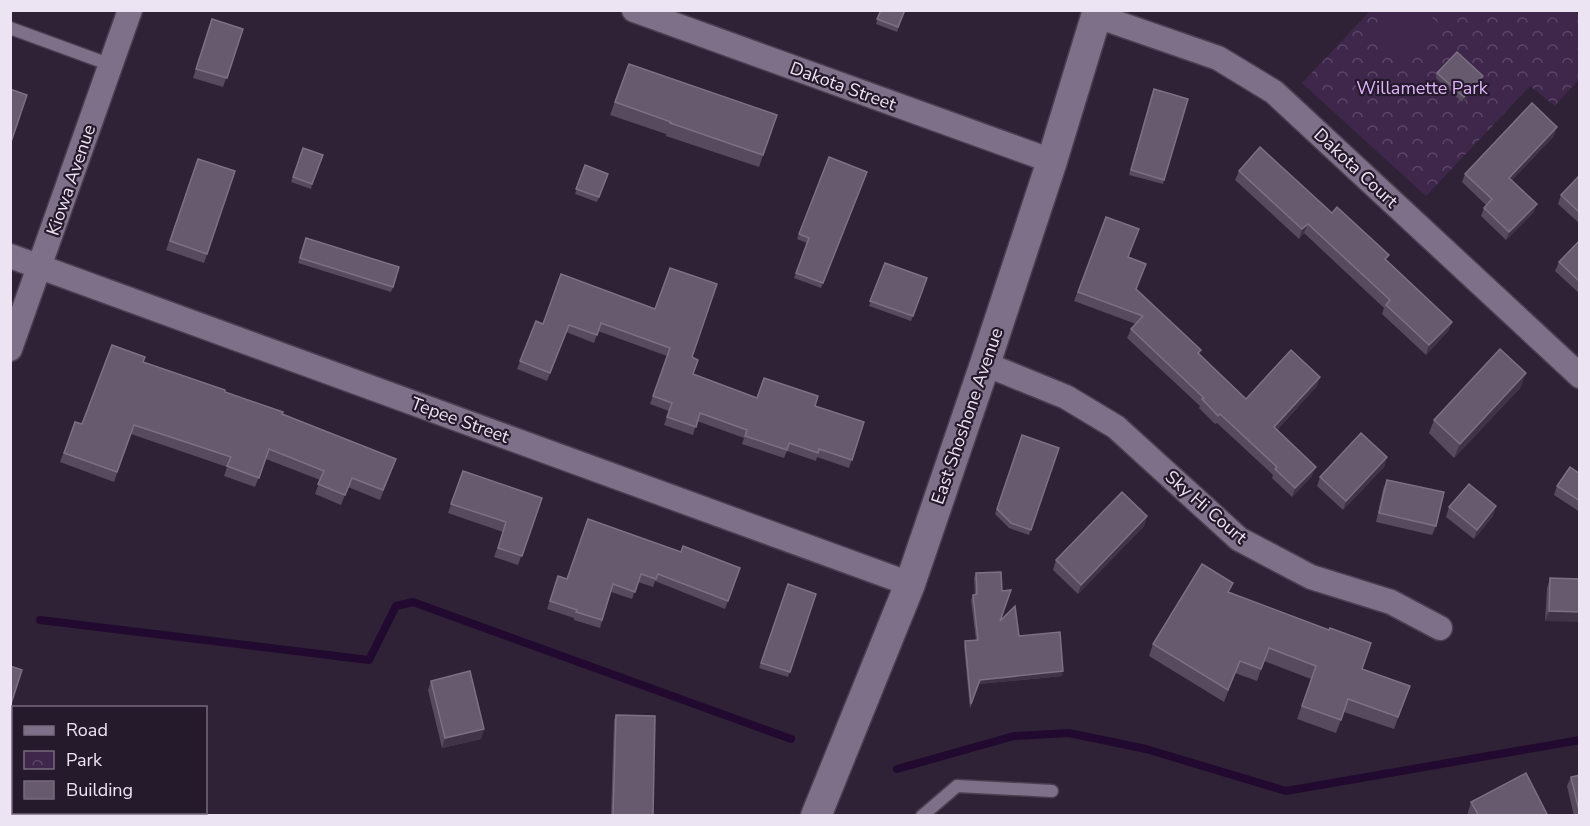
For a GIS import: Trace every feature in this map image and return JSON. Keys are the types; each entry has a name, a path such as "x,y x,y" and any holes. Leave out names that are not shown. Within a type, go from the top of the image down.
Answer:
{"street":[{"name":"Kiowa Avenue","path":"10,349 130,10"},
{"name":"Dakota Street","path":"634,10 1052,161"},
{"name":"East Shoshone Avenue","path":"816,816 910,584 1052,161 1098,13"},
{"name":"Dakota Court","path":"1098,13 1218,58 1274,92 1580,376"},
{"name":"Tepee Street","path":"10,256 910,584"},
{"name":"Sky Hi Court","path":"985,364 1066,397 1116,427 1239,539 1311,577 1391,602 1440,628"}],"lane":[{"path":"10,28 111,65"},
{"path":"922,816 957,786 1052,791"}],"green space":[{"name":"Willamette Park","path":"1575,10 1579,17 1579,79 1555,106 1530,86 1426,196 1302,83 1370,11"},
{"path":"1388,11 1425,11 1439,24 1404,63 1369,31"}],"building":[{"path":"881,10 905,10 898,27 877,19"},
{"path":"212,19 243,29 227,78 196,69"},
{"path":"1457,52 1483,76 1464,97 1437,73"},
{"path":"629,64 777,115 763,155 615,102"},
{"path":"10,89 27,95 10,145"},
{"path":"1154,89 1188,99 1164,180 1131,170"},
{"path":"1532,103 1557,127 1509,178 1537,204 1509,232 1484,208 1492,199 1465,174"},
{"path":"1260,147 1332,213 1337,207 1389,255 1385,259 1452,322 1429,345 1386,305 1390,300 1308,224 1302,229 1239,171"},
{"path":"303,148 323,155 312,184 293,177"},
{"path":"829,157 867,172 823,283 796,273 809,238 799,234"},
{"path":"198,159 235,171 207,254 170,241"},
{"path":"585,165 608,174 599,197 576,189"},
{"path":"1580,175 1580,213 1561,195"},
{"path":"1106,217 1139,229 1128,257 1146,264 1136,289 1201,350 1198,353 1246,399 1291,350 1320,377 1274,427 1316,467 1295,488 1275,469 1277,467 1220,414 1218,416 1202,399 1204,398 1131,329 1143,316 1078,292"},
{"path":"306,238 399,267 393,287 300,258"},
{"path":"1580,240 1580,282 1559,262"},
{"path":"885,263 927,278 913,316 870,301"},
{"path":"670,268 717,284 692,357 698,360 693,374 757,398 764,378 818,396 815,406 864,422 852,460 819,449 818,453 789,443 787,450 745,436 747,430 700,413 696,427 667,417 672,403 653,396 670,348 601,323 597,335 569,325 550,373 520,361 536,321 543,324 561,274 655,309"},
{"path":"112,345 145,357 143,362 283,412 282,414 396,459 383,490 352,478 345,495 318,484 324,471 269,449 259,478 227,466 231,457 134,425 117,472 64,453 75,422 82,424"},
{"path":"1500,349 1526,373 1460,444 1434,420"},
{"path":"1361,433 1387,457 1346,501 1320,477"},
{"path":"1022,435 1059,448 1031,530 1011,523 997,509"},
{"path":"1570,467 1580,474 1580,501 1557,486"},
{"path":"463,471 542,498 522,556 498,548 506,522 451,504"},
{"path":"1387,480 1444,492 1436,526 1379,513"},
{"path":"1469,484 1496,506 1477,530 1449,507"},
{"path":"1122,492 1147,516 1081,585 1056,560"},
{"path":"588,519 681,552 683,546 740,568 728,601 658,574 656,579 641,574 635,592 613,584 602,620 550,601 558,576 567,579"},
{"path":"1202,564 1233,583 1228,592 1329,630 1330,628 1371,643 1362,669 1410,686 1398,717 1348,699 1341,720 1302,706 1316,666 1269,648 1261,669 1240,661 1228,690 1153,644"},
{"path":"1001,572 1002,591 1011,590 1000,621 1015,606 1019,636 1060,632 1063,671 980,680 971,704 965,641 978,640 973,595 977,594 976,573"},
{"path":"1550,578 1580,579 1580,612 1549,611"},
{"path":"788,584 816,594 790,672 761,663"},
{"path":"10,666 22,670 10,707"},
{"path":"470,671 484,729 445,738 431,681"},
{"path":"616,715 655,716 653,815 613,815"},
{"path":"1526,773 1548,816 1479,816 1471,802"},
{"path":"1580,775 1580,815 1571,777"}],"waterway":[{"path":"40,620 369,660 396,606 413,602 791,739"},
{"path":"897,769 1014,736 1069,733 1146,749 1286,791 1580,740"}]}
